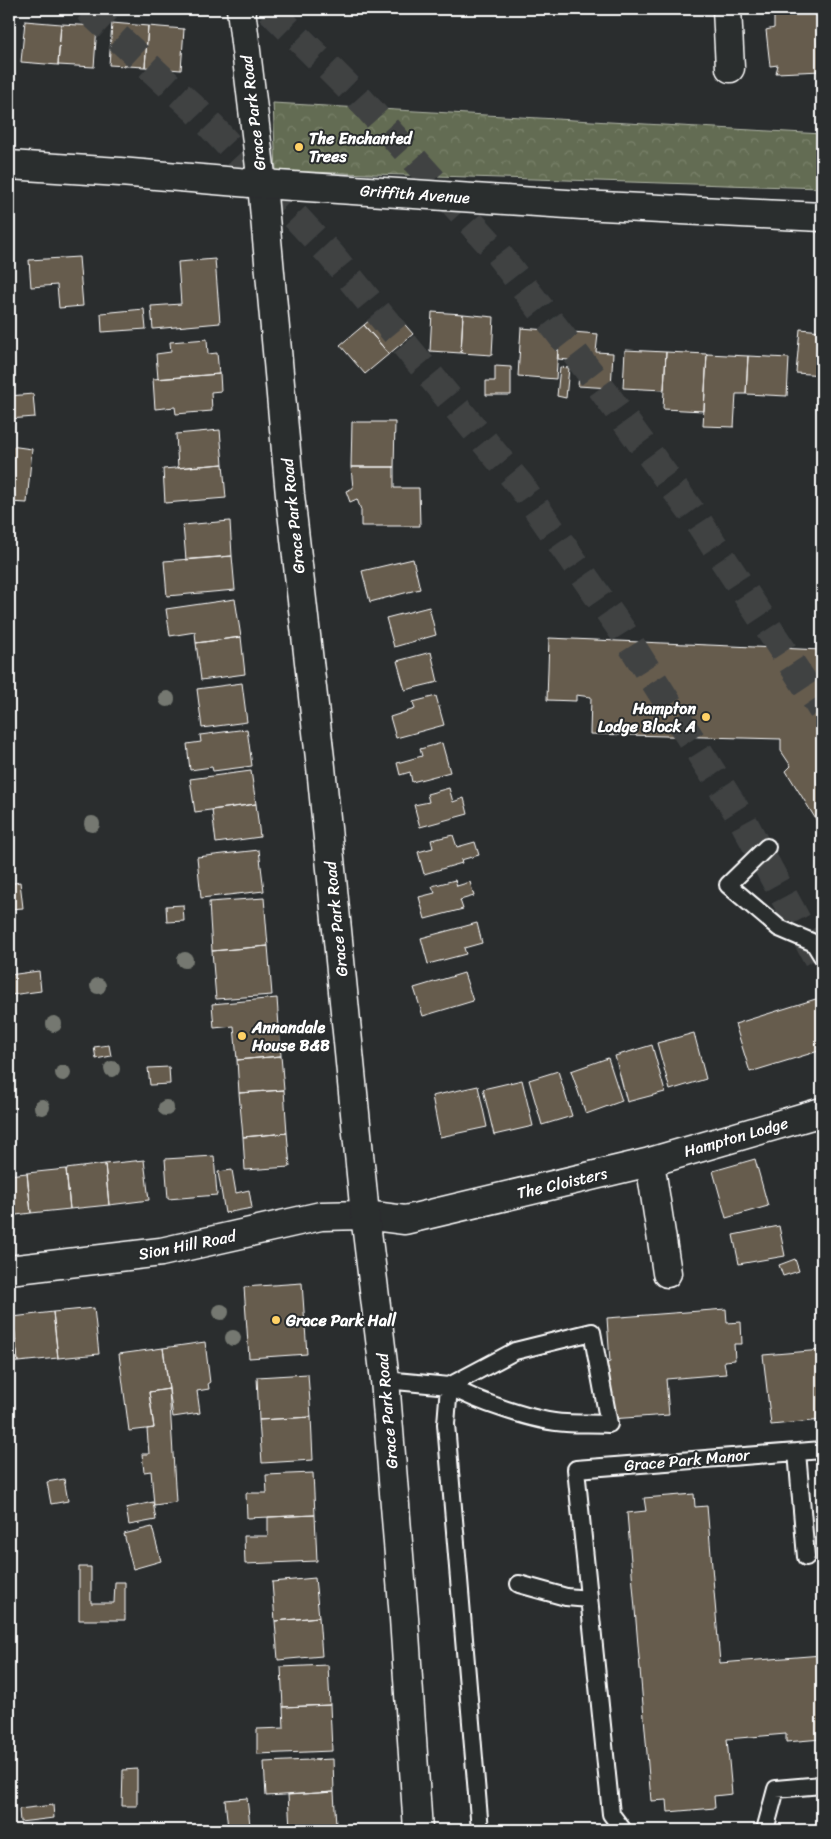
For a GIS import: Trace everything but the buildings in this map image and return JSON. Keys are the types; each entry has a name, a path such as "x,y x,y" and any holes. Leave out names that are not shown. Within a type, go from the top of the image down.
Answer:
{"street":[{"name":"Grace Park Road","path":"241,9 262,184 290,495 321,767 365,1215 385,1380 404,1618 418,1830"},
{"path":"728,9 730,68"},
{"name":"Griffith Avenue","path":"9,165 582,205 822,217"},
{"name":"Hampton Lodge","path":"650,1162 822,1112"},
{"path":"650,1162 667,1273"},
{"name":"The Cloisters","path":"365,1215 405,1220 650,1162"},
{"name":"Sion Hill Road","path":"9,1270 161,1252 321,1216 365,1215"}],"lane":[{"path":"767,847 728,885 779,928 814,943 822,956"},
{"path":"385,1380 449,1386 463,1394 539,1418 565,1423 609,1424 592,1332 515,1351 449,1386"},
{"path":"449,1386 446,1424 480,1830"},
{"name":"Grace Park Manor","path":"589,1599 576,1469 822,1450"},
{"path":"797,1452 806,1556"},
{"path":"520,1584 566,1597 589,1599 611,1814 623,1830"},
{"path":"766,1830 776,1789 822,1785"}],"green space":[{"path":"273,103 822,134 822,188 276,171"}],"tunnel":[{"path":"87,9 197,111 331,255 521,486 623,632 743,821 822,967"},
{"path":"269,9 357,96 492,246 594,378 698,521 822,710"}],"place":[{"name":"The Enchanted Trees","path":"299,147"},
{"name":"Hampton Lodge Block A","path":"706,717"},
{"name":"Annandale House B&B","path":"242,1036"},
{"name":"Grace Park Hall","path":"276,1320"}]}
